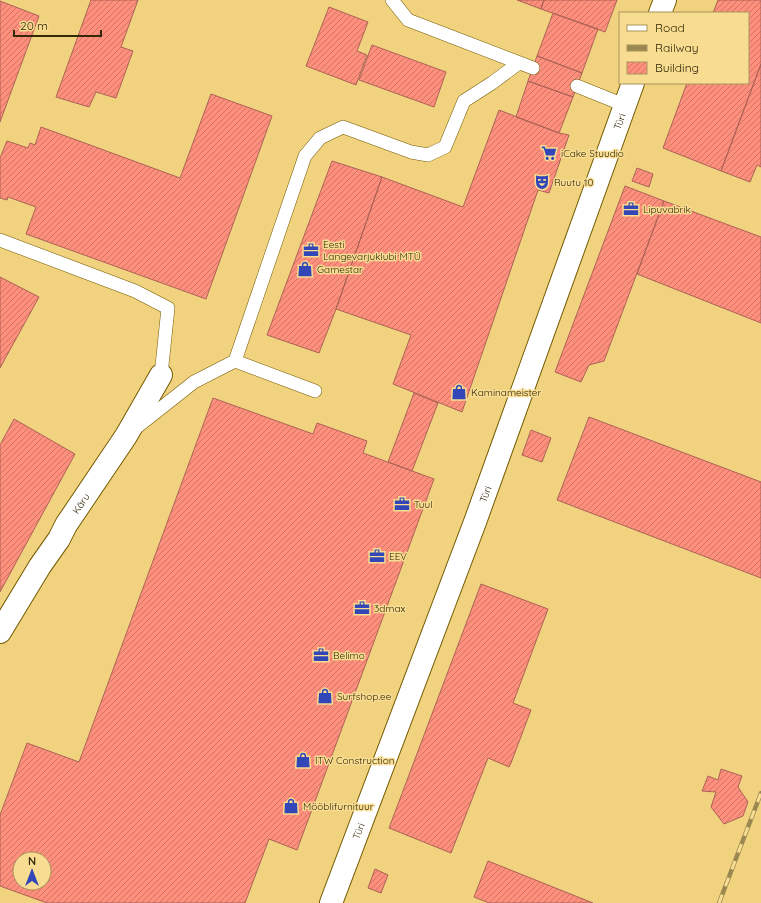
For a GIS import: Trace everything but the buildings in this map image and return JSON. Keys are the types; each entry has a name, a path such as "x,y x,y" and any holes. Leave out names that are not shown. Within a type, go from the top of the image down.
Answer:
{"street":[{"path":"660,12 665,0"},
{"name":"Türi","path":"331,903 476,522 633,84"},
{"name":"Käru","path":"0,632 40,566 59,539 66,525 126,436 160,375"}],"lane":[{"path":"392,0 408,20 533,68"},
{"path":"126,436 194,382 235,361 305,156 320,138 344,127 411,152 428,155 446,147 464,101 519,63"},
{"path":"577,86 624,106"},
{"path":"0,240 135,291 168,308 160,375"},
{"path":"235,361 315,390"}],"shaded area":[{"path":"0,0 761,0 761,903 0,903"}],"railway":[{"path":"719,903 761,793"}],"place":[{"name":"iCake Stuudio","path":"549,153"},
{"name":"Ruutu 10","path":"542,182"},
{"name":"Lipuvabrik","path":"631,209"},
{"name":"Eesti Langevarjuklubi MTÜ","path":"311,250"},
{"name":"Gamestar","path":"305,269"},
{"name":"Kaminameister","path":"459,392"},
{"name":"Tuul","path":"402,504"},
{"name":"EEV","path":"377,556"},
{"name":"3dmax","path":"362,608"},
{"name":"Belimo","path":"321,655"},
{"name":"Surfshop.ee","path":"325,696"},
{"name":"ITW Construction","path":"303,760"},
{"name":"Mööblifurnituur","path":"291,806"}]}
